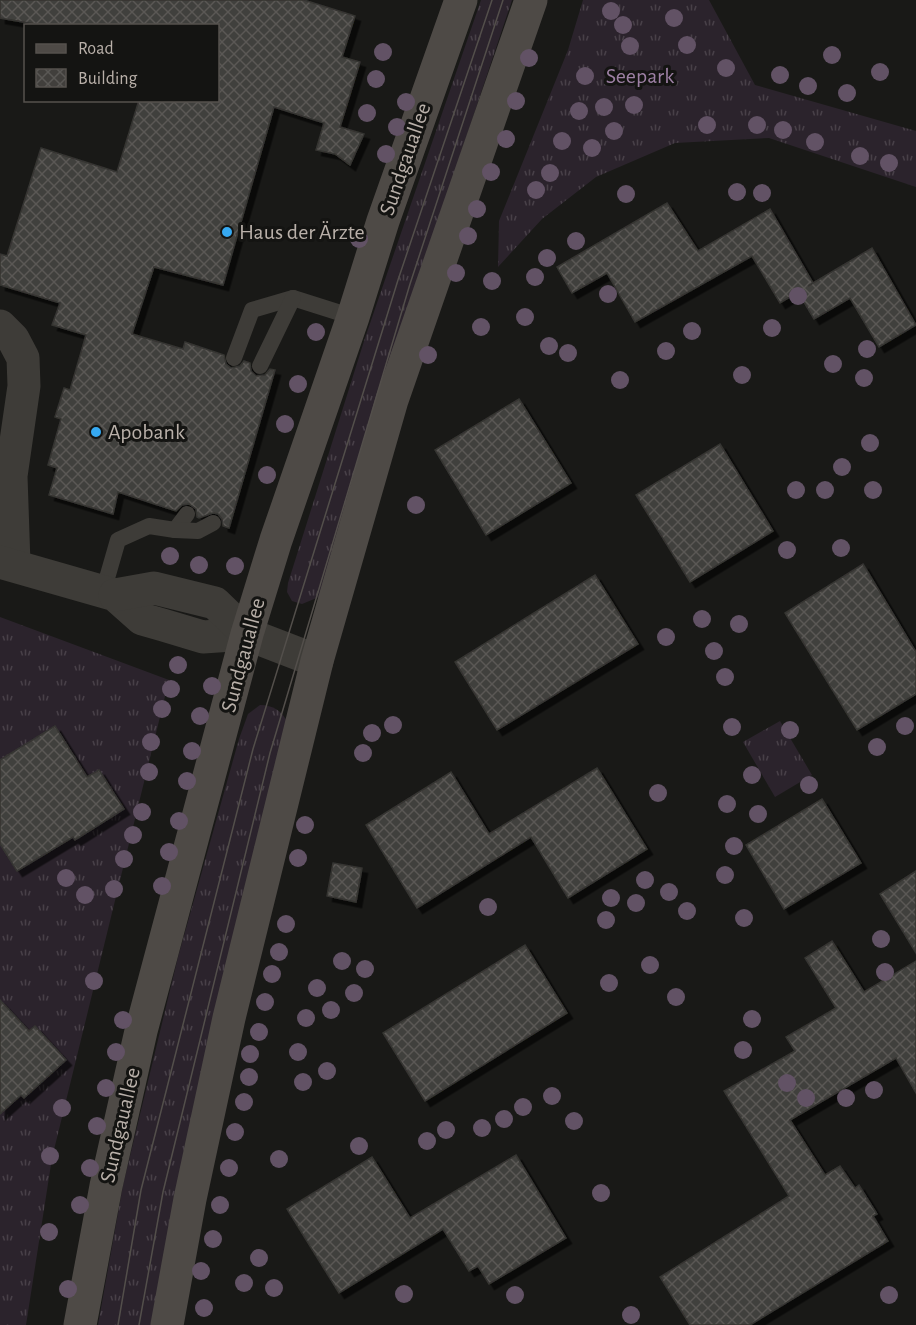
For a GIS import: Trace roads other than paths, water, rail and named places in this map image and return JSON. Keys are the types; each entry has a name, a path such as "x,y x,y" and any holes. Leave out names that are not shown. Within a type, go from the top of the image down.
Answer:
{"street":[{"name":"Sundgauallee","path":"80,1325 106,1186 141,1031 247,634 276,540 353,317 383,221 461,0"},
{"path":"167,1325 190,1199 229,1018 317,661 392,400 531,0"},
{"path":"0,326 13,339 22,358 24,386 11,476 7,563 109,593 142,619 203,637 247,634 317,661"}],"lane":[{"path":"261,366 293,298"},
{"path":"234,358 252,310 293,298 353,317"},
{"path":"175,531 187,514"},
{"path":"109,593 118,540 149,526 175,531 198,531 213,523"}],"tram line":[{"path":"118,1325 141,1190 253,749 398,280 492,0"},
{"path":"139,1325 163,1192 270,753 410,284 503,0"}],"place":[{"name":"Haus der Ärzte","path":"227,232"},
{"name":"Apobank","path":"96,432"}],"park label":[{"name":"Seepark","path":"640,76"}]}
